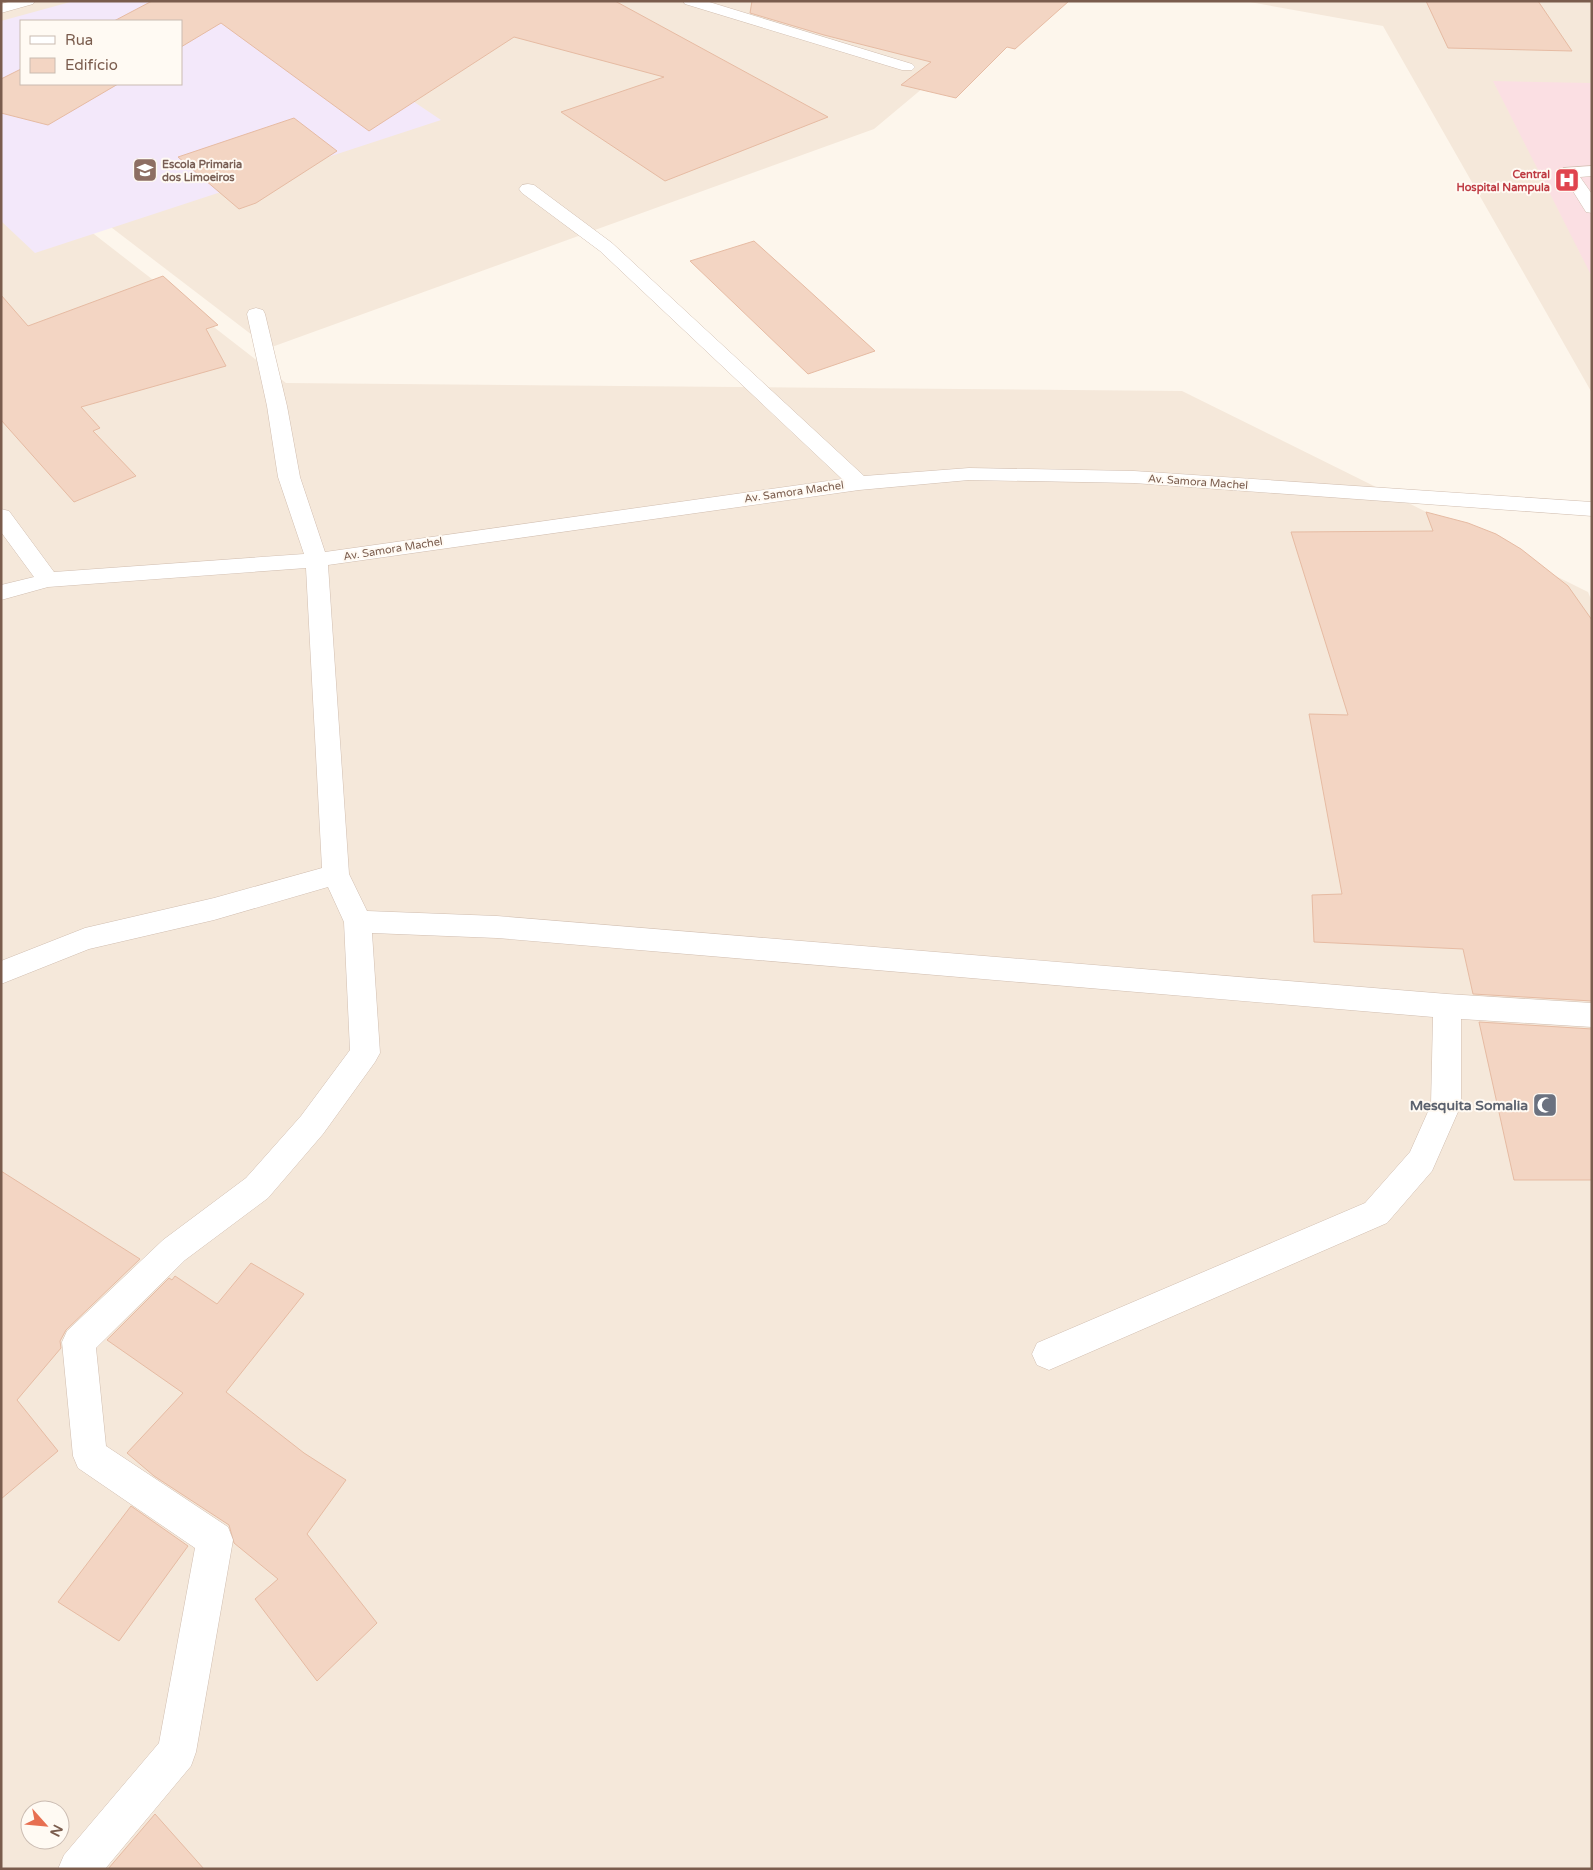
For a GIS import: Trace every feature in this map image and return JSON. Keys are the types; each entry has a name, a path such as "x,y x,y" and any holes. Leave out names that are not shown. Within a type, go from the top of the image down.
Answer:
{"street":[{"path":"1,8 28,1"},
{"path":"699,2 907,67"},
{"path":"1592,171 1569,172 1592,208"},
{"path":"528,189 606,246 859,483"},
{"path":"78,1869 177,1752 215,1540 90,1456 79,1342 174,1250 257,1188 312,1125 366,1053 358,922 336,874 317,560 289,477 277,406 256,314"},
{"name":"Av. Samora Machel","path":"1,593 48,580 317,560 859,483 969,474 1134,477 1592,509"},
{"path":"1,516 48,580"},
{"path":"1,973 85,939 214,909 336,874"},
{"path":"358,922 497,927 1447,1006 1592,1015"},
{"path":"1049,1354 1376,1213 1421,1161 1446,1105 1447,1006"}],"shaded area":[{"path":"1,1 1027,1 874,129 269,348 1,143"},
{"name":"Escola Primaria dos Limoeiros","path":"74,1 264,1 441,120 35,253 1,221 1,21"},
{"path":"1244,1 1592,1 1592,393 1383,26"},
{"name":"Central Hospital Nampula","path":"1493,81 1592,83 1592,277"},
{"path":"1,162 286,383 1182,391 1588,592 1592,602 1592,1869 1,1869"}],"building":[{"path":"152,1 615,1 828,117 665,181 561,112 664,77 514,37 369,131 221,23 182,46 182,20 116,20"},
{"path":"752,1 1069,1 1015,49 1007,47 956,98 901,85 931,62 824,35 750,13"},
{"path":"1426,1 1538,1 1572,51 1448,48"},
{"path":"20,70 20,85 116,85 48,125 1,113 1,79"},
{"path":"294,118 337,151 256,203 239,209 178,157"},
{"path":"754,241 875,351 808,374 690,261"},
{"path":"163,276 218,325 206,329 226,366 81,407 100,428 93,431 136,476 74,502 1,420 1,295 28,326"},
{"path":"1426,512 1468,523 1496,534 1521,549 1568,586 1592,620 1592,1001 1473,994 1463,949 1314,942 1312,895 1342,894 1309,714 1348,715 1291,532 1433,531"},
{"name":"Mesquita Somalia","path":"1479,1022 1592,1029 1592,1180 1514,1180"},
{"path":"1,1171 140,1259 66,1330 60,1341 61,1348 17,1400 58,1451 1,1499"},
{"path":"251,1263 304,1294 226,1392 304,1453 346,1480 307,1534 377,1623 317,1681 255,1599 278,1579 234,1543 229,1525 154,1476 127,1453 183,1393 107,1340 169,1278 172,1280 175,1276 217,1304"},
{"path":"131,1506 188,1546 119,1641 58,1602"},
{"path":"155,1814 204,1869 108,1869"}],"place":[{"name":"Escola Primaria dos Limoeiros","path":"145,170"},
{"name":"Central Hospital Nampula","path":"1567,180"},
{"name":"Mesquita Somalia","path":"1545,1105"}]}
